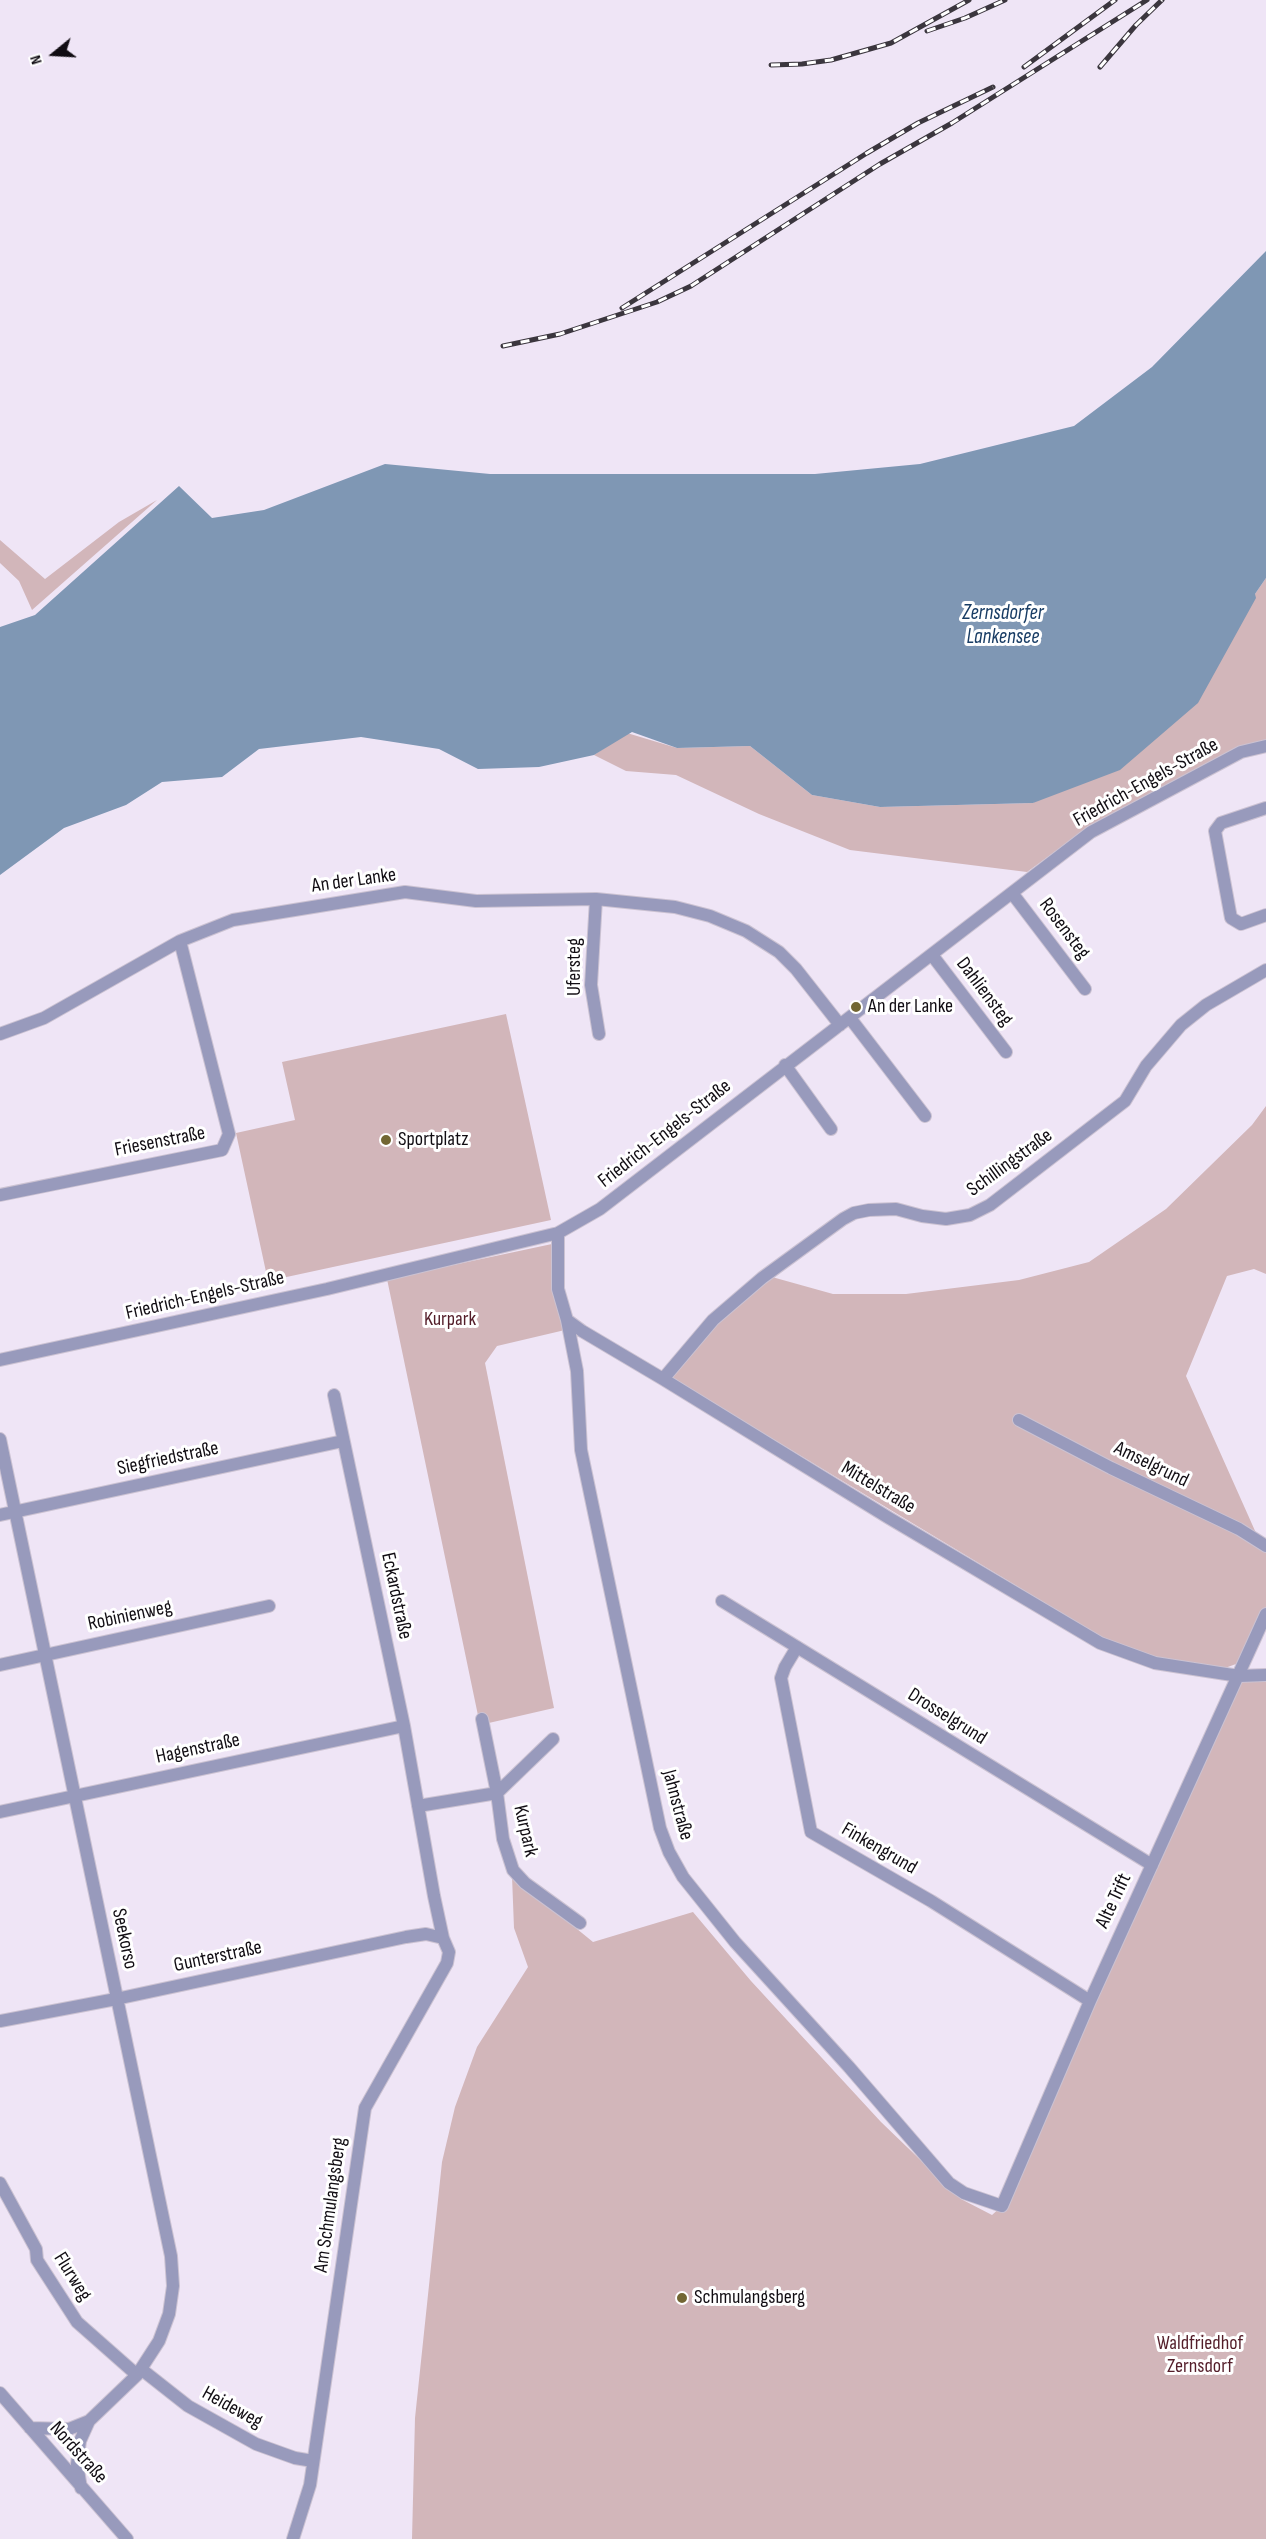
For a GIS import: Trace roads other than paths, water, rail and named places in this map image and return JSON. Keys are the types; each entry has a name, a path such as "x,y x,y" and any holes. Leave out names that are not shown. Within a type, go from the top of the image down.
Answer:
{"street":[{"name":"Friedrich-Engels-Straße","path":"0,1360 327,1289 558,1233 600,1209 1091,832 1241,752 1266,746"},
{"path":"1266,808 1221,823 1215,831 1231,918 1241,924 1266,915"},
{"name":"An der Lanke","path":"0,1034 44,1018 180,941 233,920 405,892 476,901 596,899 675,907 710,916 746,931 779,952 845,1022 925,1116"},
{"name":"Rosensteg","path":"1012,893 1085,989"},
{"name":"Ufersteg","path":"596,899 591,985 599,1034"},
{"name":"Friesenstraße","path":"0,1195 222,1149 226,1144 229,1134 180,941"},
{"name":"Dahliensteg","path":"932,955 1006,1052"},
{"name":"Schillingstraße","path":"663,1379 712,1320 762,1278 854,1213 897,1209 922,1216 946,1219 969,1215 990,1205 1125,1101 1146,1065 1181,1025 1206,1005 1266,970"},
{"path":"785,1065 831,1129"},
{"path":"558,1233 558,1289 567,1320"},
{"name":"Mittelstraße","path":"567,1320 889,1518 1100,1643 1155,1663 1239,1676 1266,1675"},
{"name":"Jahnstraße","path":"567,1320 578,1381 581,1450 660,1828 669,1852 683,1877 735,1942 849,2067 949,2182 964,2193 1002,2206"},
{"name":"Eckardstraße","path":"334,1395 404,1726 434,1896"},
{"name":"Amselgrund","path":"1019,1420 1111,1468 1239,1529 1266,1546"},
{"name":"Seekorso","path":"0,1439 171,2256 173,2286 170,2314 159,2341 139,2372 89,2421 80,2441 77,2464 81,2488"},
{"name":"Siegfriedstraße","path":"0,1515 343,1441"},
{"name":"Drosselgrund","path":"722,1601 1152,1865"},
{"name":"Robinienweg","path":"0,1665 269,1606"},
{"name":"Alte Trift","path":"1002,2206 1090,2001 1266,1614"},
{"name":"Finkengrund","path":"797,1647 781,1678 811,1832 931,1901 1090,2001"},
{"path":"418,1806 497,1793 482,1719"},
{"name":"Hagenstraße","path":"0,1812 74,1794 404,1726"},
{"name":"Kurpark","path":"553,1739 497,1793 503,1839 513,1870 525,1883 580,1923"},
{"name":"Am Schmulangsberg","path":"293,2539 305,2506 313,2461 365,2108 447,1963 449,1952 443,1938 434,1896"},
{"name":"Gunterstraße","path":"0,2021 116,1999 406,1937 426,1934 443,1938"},
{"name":"Flurweg","path":"0,2182 36,2249 37,2260 77,2322 139,2372"},
{"name":"Heideweg","path":"139,2372 188,2406 256,2444 296,2458 313,2461"},
{"name":"Nordstraße","path":"0,2393 127,2539"},
{"name":"Seekorso","path":"30,2428 69,2429 89,2421"}],"water":[{"name":"Zernsdorfer Lankensee","path":"1266,251 1266,578 1255,594 1256,598 1198,703 1120,770 1033,803 880,807 812,795 750,746 677,748 632,732 594,755 539,767 478,769 439,749 361,737 259,749 222,777 162,782 126,805 64,828 0,875 0,627 35,615 179,486 212,518 264,510 385,464 490,474 815,474 920,464 1074,426 1152,367"}],"railway":[{"path":"771,65 831,60 891,43 969,0"},
{"path":"927,31 965,18 1005,0"},
{"path":"1024,67 1115,0"},
{"path":"503,346 560,334 657,302 691,286 880,164 952,123 1147,0"},
{"path":"1100,67 1136,25 1162,0"},
{"path":"622,308 867,153 918,123 993,87"}],"place":[{"name":"An der Lanke","path":"856,1007"},
{"name":"Sportplatz","path":"386,1140"},
{"name":"Schmulangsberg","path":"682,2298"}],"park label":[{"name":"Waldfriedhof Zernsdorf","path":"1200,2356"}]}
